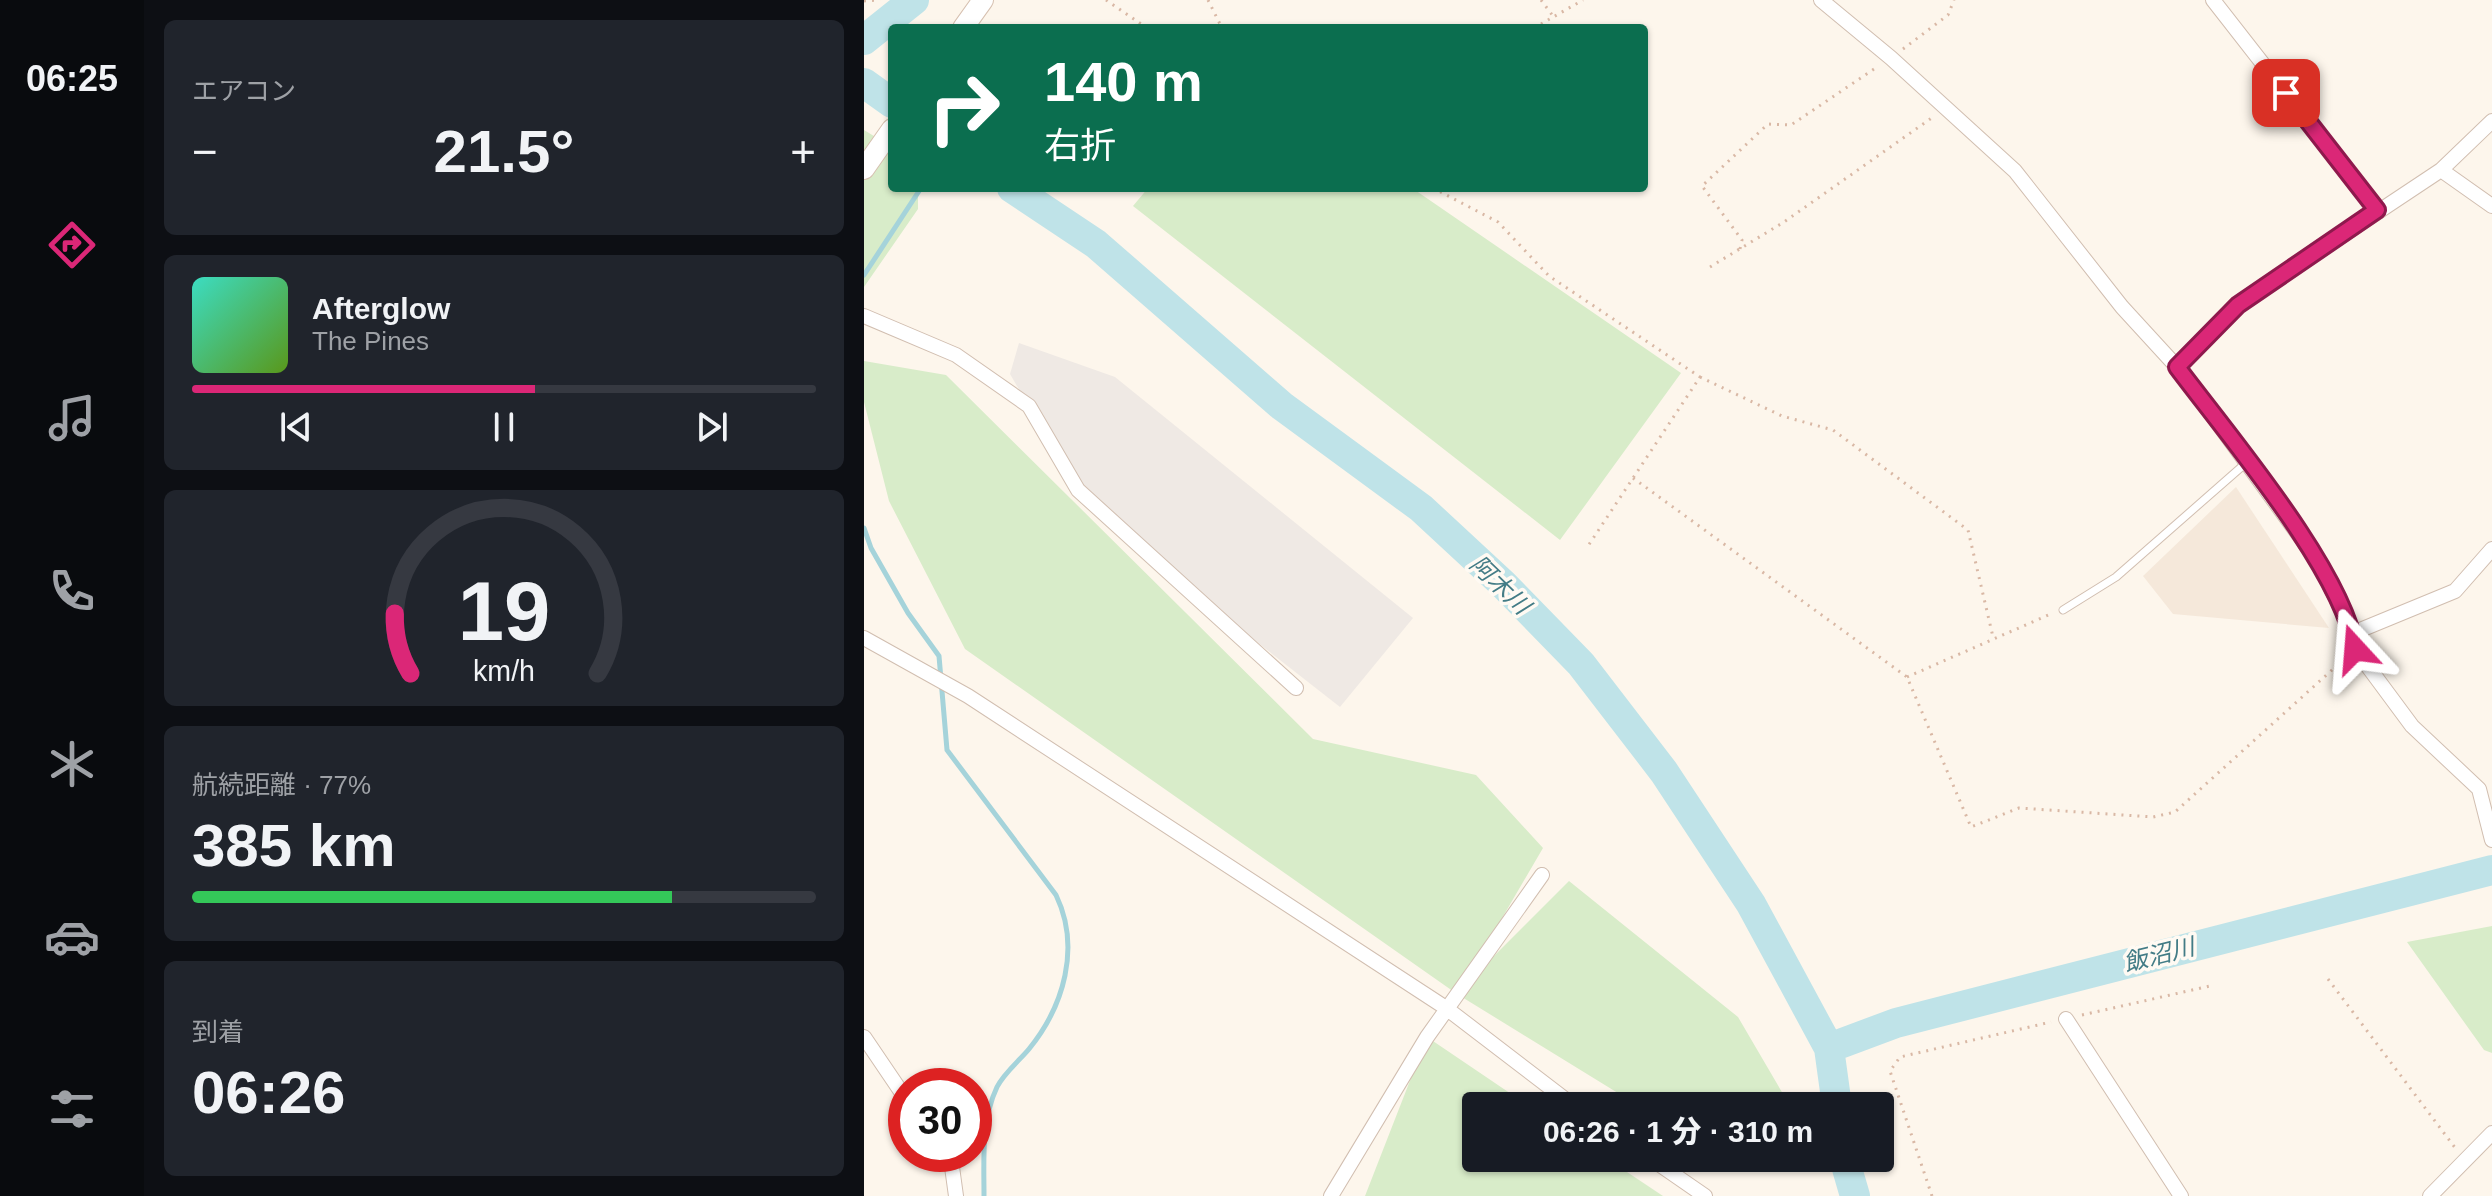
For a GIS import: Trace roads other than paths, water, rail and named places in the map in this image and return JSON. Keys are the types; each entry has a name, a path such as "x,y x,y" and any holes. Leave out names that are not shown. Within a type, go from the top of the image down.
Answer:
{"street":[{"path":"966,24 983,0"},
{"path":"1821,0 1891,58 2015,171 2122,307 2177,367 2317,560 2353,633 2355,649 2412,726 2479,789 2492,840"},
{"path":"2213,0 2377,210"},
{"path":"2177,367 2238,305 2441,170 2492,121"},
{"path":"864,169 888,135"},
{"path":"2441,170 2492,206"},
{"path":"864,316 956,355 1029,406 1078,490 1296,688"},
{"path":"2353,633 2455,591 2492,549"},
{"path":"864,638 968,696 1446,1008 1556,1092"},
{"path":"1331,1196 1446,1008 1542,875"},
{"path":"2066,1019 2181,1196"},
{"path":"864,1037 888,1072"},
{"path":"2430,1196 2492,1133"},
{"path":"953,1172 956,1196"},
{"path":"1670,1172 1705,1196"}],"lane":[{"path":"2063,610 2116,577 2248,461"}],"waterway":[{"path":"864,40 914,0"},
{"name":"阿木川","path":"864,83 888,100"},
{"path":"864,275 918,192"},
{"name":"阿木川","path":"1018,192 1096,244 1282,406 1421,508 1503,584 1581,664 1664,772 1751,904 1829,1048 1835,1092"},
{"path":"864,528 871,548 908,613 939,656 947,750 1056,895 1067,935 1065,975 1052,1014 1029,1049 1000,1082 992,1100 984,1140 984,1196"},
{"name":"飯沼川","path":"1829,1048 1896,1023 2492,870"},
{"name":"阿木川","path":"1848,1172 1855,1196"}]}
